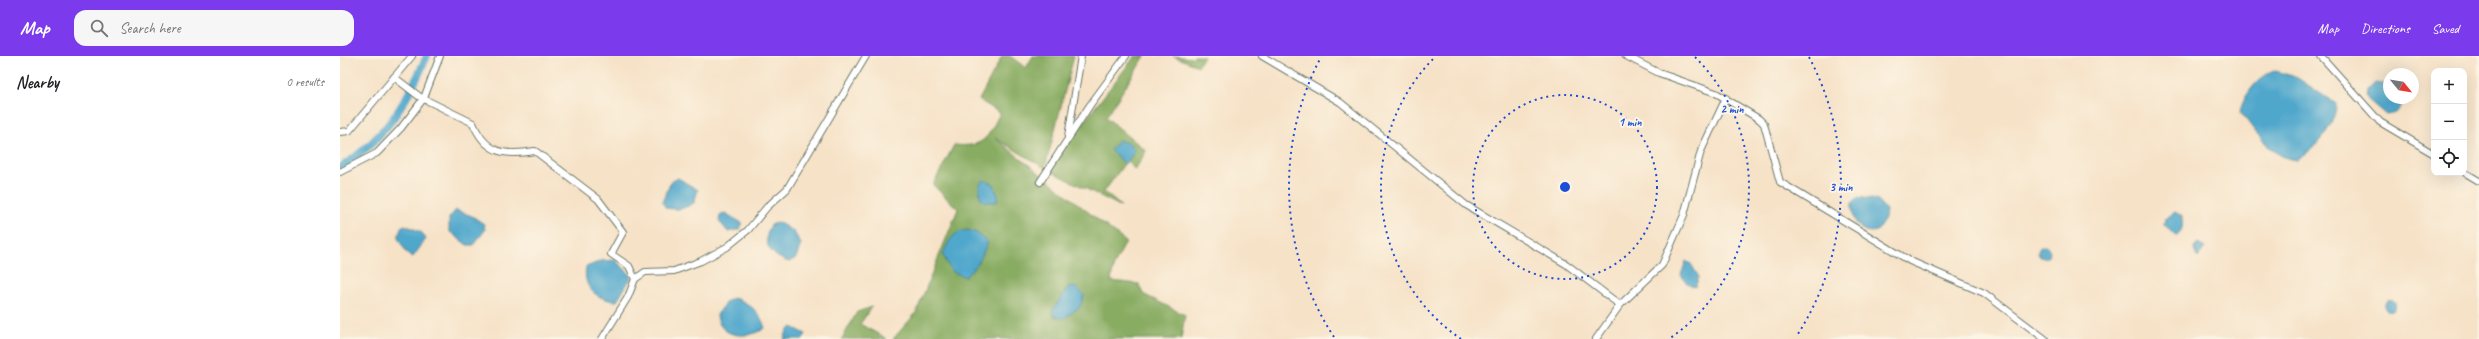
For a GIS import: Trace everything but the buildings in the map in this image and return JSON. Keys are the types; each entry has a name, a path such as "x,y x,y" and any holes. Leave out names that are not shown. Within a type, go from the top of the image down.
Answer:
{"street":[{"path":"340,132 349,131 412,56"},
{"path":"340,172 377,153 401,128 422,97 440,56"},
{"path":"602,339 628,297 635,278 644,272 674,271 701,261 727,247 748,230 766,206 787,189 866,56"},
{"path":"1068,139 1081,56"},
{"path":"1040,182 1126,56"},
{"path":"1262,56 1340,102 1466,205 1566,264 1620,305"},
{"path":"1626,56 1659,73 1703,88 1726,98 1749,111 1764,124 1780,182 1910,261 1984,293 2045,339"},
{"path":"2320,56 2380,122 2431,152"},
{"path":"394,77 422,97 473,123 478,135 494,150 512,155 535,152 598,199 623,232 611,254 629,266 635,278"},
{"path":"1596,339 1620,305 1662,265 1684,215 1701,151 1726,98"},
{"path":"2467,174 2479,181"}],"green space":[{"path":"1002,56 1010,56 1026,68 1033,56 1074,56 1045,168 995,138 1126,242 1114,265 1111,281 1139,284 1143,294 1185,315 1181,339 893,339 916,313 958,209 933,185 954,145 973,145 979,143 992,129 1000,113 979,100"},
{"path":"1135,56 1145,56 1106,117 1146,151 1135,170 1127,160 1104,192 1122,207 1047,169"},
{"path":"1173,56 1192,58 1194,56 1204,56 1198,66"},
{"path":"872,307 860,324 887,339 842,339 857,312"}],"water":[{"path":"2275,71 2296,77 2336,104 2332,120 2323,136 2311,150 2297,160 2280,155 2272,149 2258,135 2240,112 2244,99 2253,87 2263,77"},
{"path":"2375,83 2383,84 2383,104 2400,104 2400,108 2396,113 2386,115 2366,98 2367,91"},
{"path":"1119,140 1130,144 1135,151 1125,164 1110,150"},
{"path":"678,178 698,190 694,203 687,207 674,209 666,208 662,202 671,182"},
{"path":"983,180 994,184 998,196 997,202 985,202 980,198 979,186"},
{"path":"1858,197 1877,200 1886,210 1885,219 1877,231 1865,231 1857,224 1853,214 1852,203"},
{"path":"456,210 472,216 484,224 485,230 474,245 467,245 449,231 449,218"},
{"path":"2175,212 2182,216 2182,229 2175,236 2164,224 2165,219"},
{"path":"725,213 742,223 740,229 728,232 719,221 720,215"},
{"path":"778,222 794,232 801,244 796,258 789,262 772,252 767,243 768,232 771,225"},
{"path":"405,225 421,232 426,239 413,257 406,252 398,238 401,227"},
{"path":"968,230 977,233 988,242 979,262 965,277 951,271 943,255 947,245 958,232"},
{"path":"2198,243 2205,247 2198,258 2194,247"},
{"path":"2046,246 2049,247 2049,257 2042,258 2039,257 2038,250 2039,247"},
{"path":"615,260 632,276 617,301 603,298 592,292 586,281 585,274 586,267 601,261"},
{"path":"1686,261 1691,264 1699,277 1695,287 1687,283 1681,275"},
{"path":"1069,286 1077,288 1084,295 1080,307 1063,319 1054,316 1052,311"},
{"path":"733,298 744,302 753,308 760,317 765,328 759,332 744,335 729,333 723,329 719,323 717,315 726,302"},
{"path":"2390,300 2394,302 2396,306 2394,310 2390,312 2386,310 2384,306 2386,302"},
{"path":"792,327 806,334 803,339 784,339 787,331"}],"waterway":[{"path":"340,168 356,157 382,132 411,90 427,56"}]}
